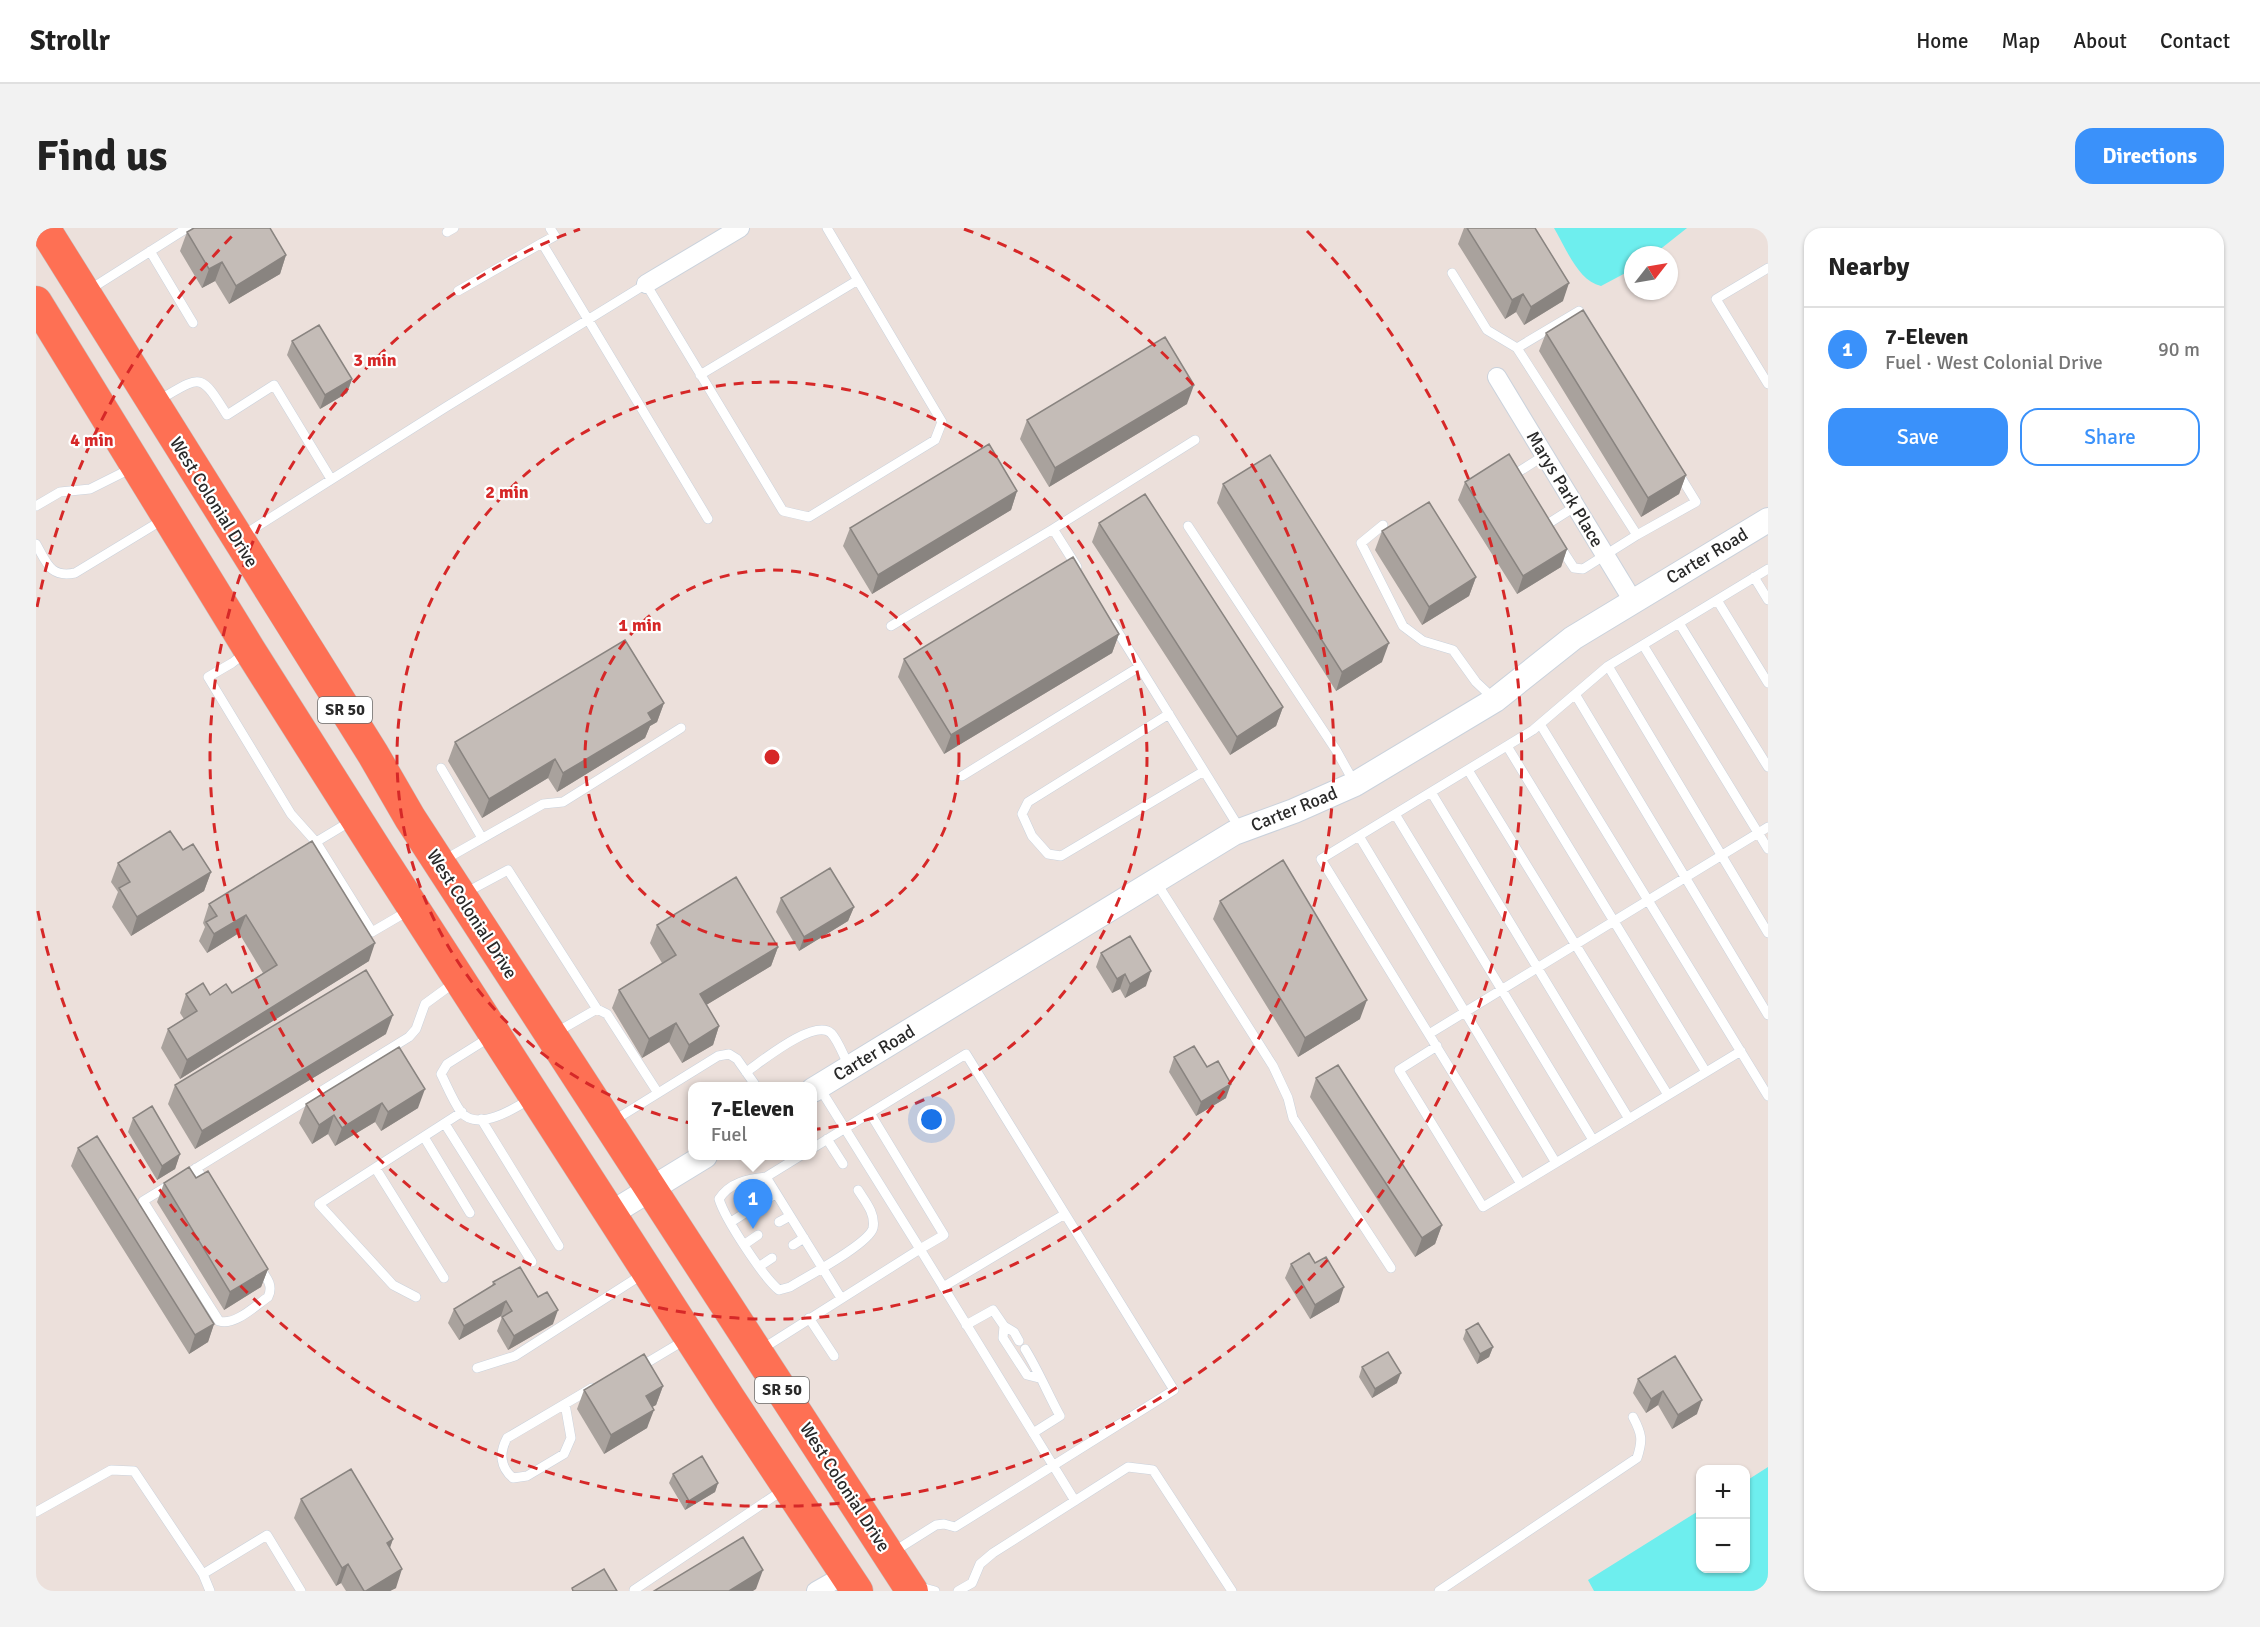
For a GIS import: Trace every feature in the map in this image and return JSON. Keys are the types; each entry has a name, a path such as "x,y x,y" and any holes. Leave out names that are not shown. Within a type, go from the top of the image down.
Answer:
{"highway":[{"name":"West Colonial Drive","path":"44,228 460,896 889,1554 917,1589"},
{"name":"SR 50","path":"41,321 137,466 249,649 459,980 851,1583"},
{"path":"137,466 204,536 219,541 237,540"},
{"path":"249,649 270,651 288,660 373,754"},
{"path":"788,1487 826,1525 841,1536 861,1549 889,1554"},
{"path":"851,1583 868,1572 917,1589"}],"street":[{"path":"646,284 740,228"},
{"name":"Marys Park Place","path":"1497,377 1633,601"},
{"name":"Carter Road","path":"817,1087 1242,831 1355,784 1495,700 1574,638 1768,520"},
{"path":"610,1214 697,1160"},
{"path":"816,1591 851,1583"}],"lane":[{"path":"84,293 187,228"},
{"path":"458,291 555,236 550,228"},
{"path":"237,540 254,526 646,284 783,511 809,517 935,440 942,422 826,228"},
{"path":"542,243 708,519"},
{"path":"150,251 193,323"},
{"path":"1768,268 1716,299 1768,384"},
{"path":"1452,273 1487,330 1517,348 1637,535"},
{"path":"700,375 858,280"},
{"path":"1517,348 1578,311 1591,331"},
{"path":"153,404 191,381 201,382 210,387 227,415 274,385 331,479"},
{"path":"891,626 1053,529 1195,440"},
{"path":"1521,489 1515,480 1515,474 1545,455"},
{"path":"1540,516 1574,568 1582,568 1696,502 1671,462"},
{"path":"36,506 60,492 90,489 137,466"},
{"path":"1546,525 1576,506"},
{"path":"36,544 52,570 63,576 75,573 168,516"},
{"path":"1383,525 1361,543 1403,626 1423,641 1453,650 1476,682 1495,700"},
{"path":"1188,526 1336,750 1355,784"},
{"path":"1053,529 1084,578"},
{"path":"1521,1184 1321,859 1540,724 1608,666 1768,569"},
{"path":"1754,578 1768,600"},
{"path":"1717,600 1768,683"},
{"path":"1108,618 1242,831"},
{"path":"1679,623 1768,767"},
{"path":"1643,645 1768,849"},
{"path":"249,649 232,663 208,677 291,814 315,842 372,932 413,908"},
{"path":"1608,666 1768,933"},
{"path":"962,776 1139,667"},
{"path":"1575,694 1768,1015"},
{"path":"1169,714 1028,802 1022,814 1032,836 1048,854 1061,856 1204,771"},
{"path":"1540,724 1768,1095"},
{"path":"439,863 543,804 563,802 681,728"},
{"path":"1506,746 1706,1072"},
{"path":"441,768 482,838"},
{"path":"1468,770 1668,1095"},
{"path":"1431,792 1629,1119"},
{"path":"1395,814 1593,1140"},
{"path":"315,842 356,818"},
{"path":"1429,1034 1768,827"},
{"path":"1359,836 1556,1163"},
{"path":"460,896 508,870 597,1009 607,1014 614,1023 658,1093"},
{"path":"1156,882 1273,1066 1288,1098 1293,1118 1391,1268"},
{"path":"252,1255 270,1284 268,1297 232,1321 225,1323 219,1321 143,1201 409,1037 416,1029 425,1005 459,980"},
{"path":"550,1036 597,1009"},
{"path":"746,1072 811,1030 823,1029 831,1033 850,1068"},
{"path":"495,1034 447,1064 441,1074 462,1112 468,1117 482,1119 500,1116 534,1095"},
{"path":"1437,1046 1399,1070 1484,1206 1741,1051"},
{"path":"608,1124 718,1056 729,1054 737,1059 753,1082"},
{"path":"817,1145 966,1054 1174,1390 955,1527 944,1524 936,1525 889,1554"},
{"path":"817,1089 845,1128 1075,1501"},
{"path":"416,1297 393,1285 319,1204 462,1112"},
{"path":"757,1352 944,1235 870,1113"},
{"path":"482,1119 559,1246"},
{"path":"445,1124 532,1262"},
{"path":"424,1137 470,1213"},
{"path":"827,1139 843,1164"},
{"path":"792,1160 766,1176 745,1180 724,1192 719,1199 730,1222 771,1283 779,1290 790,1287 870,1236 873,1218 870,1208 858,1190"},
{"path":"196,1168 215,1197"},
{"path":"376,1169 444,1278"},
{"path":"766,1176 841,1298"},
{"path":"765,1200 776,1194"},
{"path":"730,1222 745,1213"},
{"path":"943,1287 1065,1214"},
{"path":"779,1222 790,1216"},
{"path":"745,1244 758,1235"},
{"path":"793,1245 804,1238"},
{"path":"760,1266 772,1258"},
{"path":"477,1368 514,1356 648,1271"},
{"path":"966,1325 993,1310 1004,1326 1014,1332 1019,1341"},
{"path":"809,1318 834,1356"},
{"path":"1004,1326 1003,1338 1026,1375 1039,1378"},
{"path":"629,1372 690,1337"},
{"path":"1025,1349 1060,1416 1034,1433"},
{"path":"565,1404 571,1438 564,1454 527,1476 513,1478 506,1472 501,1460 501,1451 507,1438 565,1404 602,1383"},
{"path":"1439,1591 1637,1458 1642,1444 1640,1430 1633,1417"},
{"path":"957,1591 975,1587 980,1564 993,1553 1128,1467 1153,1470 1232,1591"},
{"path":"36,1512 111,1470 134,1471 203,1574 210,1591"},
{"path":"634,1590 788,1487"},
{"path":"203,1574 267,1535 301,1591"}],"water":[{"path":"1554,228 1687,228 1664,246 1624,246 1624,274 1601,286 1586,278 1568,254"},
{"path":"1768,1467 1768,1591 1594,1591 1588,1580 1696,1512 1696,1573 1750,1573 1750,1478"}],"building":[{"path":"194,228 270,228 286,255 236,286 222,262 209,269 187,232"},
{"path":"1467,228 1535,228 1569,283 1531,307 1523,294 1512,300"},
{"path":"1583,310 1686,475 1648,498 1546,333"},
{"path":"319,325 352,379 325,395 292,341"},
{"path":"1165,337 1194,385 1055,468 1027,420"},
{"path":"989,444 1017,491 878,575 850,528"},
{"path":"1509,454 1567,549 1523,576 1465,482"},
{"path":"1270,455 1389,643 1342,672 1223,484"},
{"path":"1145,494 1283,707 1237,737 1099,523"},
{"path":"1429,502 1476,577 1429,607 1382,531"},
{"path":"1073,557 1119,634 951,735 904,659"},
{"path":"625,640 664,703 648,713 652,720 563,773 555,759 489,799 455,742"},
{"path":"170,831 183,850 193,844 211,872 137,917 119,888 130,882 118,863"},
{"path":"312,841 375,943 187,1060 168,1029 197,1011 186,994 203,983 210,995 226,984 232,993 277,965 246,915 214,934 206,922 217,916 209,904"},
{"path":"1283,860 1367,1000 1305,1038 1220,901"},
{"path":"830,868 854,907 804,937 781,898"},
{"path":"736,877 778,947 700,994 719,1026 689,1045 676,1023 649,1039 619,990 676,955 657,925"},
{"path":"1130,936 1151,971 1130,984 1125,974 1117,979 1101,953"},
{"path":"366,970 393,1015 202,1131 175,1085"},
{"path":"1194,1046 1207,1067 1218,1061 1231,1084 1201,1102 1174,1057"},
{"path":"399,1047 425,1089 388,1112 382,1103 342,1128 334,1115 319,1125 306,1104"},
{"path":"1338,1065 1442,1225 1422,1238 1316,1078"},
{"path":"152,1106 180,1154 162,1166 133,1118"},
{"path":"97,1136 214,1324 195,1335 78,1148"},
{"path":"189,1167 196,1178 208,1171 268,1269 230,1292 164,1183"},
{"path":"1309,1253 1315,1263 1326,1257 1344,1287 1315,1305 1291,1264"},
{"path":"520,1267 538,1297 547,1292 558,1310 514,1336 502,1317 512,1311 506,1301 464,1326 454,1309 495,1284 493,1282"},
{"path":"1478,1323 1493,1347 1480,1354 1466,1330"},
{"path":"1388,1352 1401,1373 1375,1389 1362,1367"},
{"path":"644,1354 663,1386 646,1396 654,1410 611,1435 584,1390"},
{"path":"1675,1356 1702,1400 1678,1415 1663,1391 1651,1399 1638,1379"},
{"path":"702,1456 718,1483 689,1501 673,1474"},
{"path":"351,1469 393,1539 387,1543 402,1569 366,1591 348,1564 342,1568 301,1499"},
{"path":"743,1537 763,1570 729,1591 654,1591"},
{"path":"604,1569 617,1591 573,1591 572,1588"}],"place":[{"name":"7-Eleven","path":"753,1229"}]}
